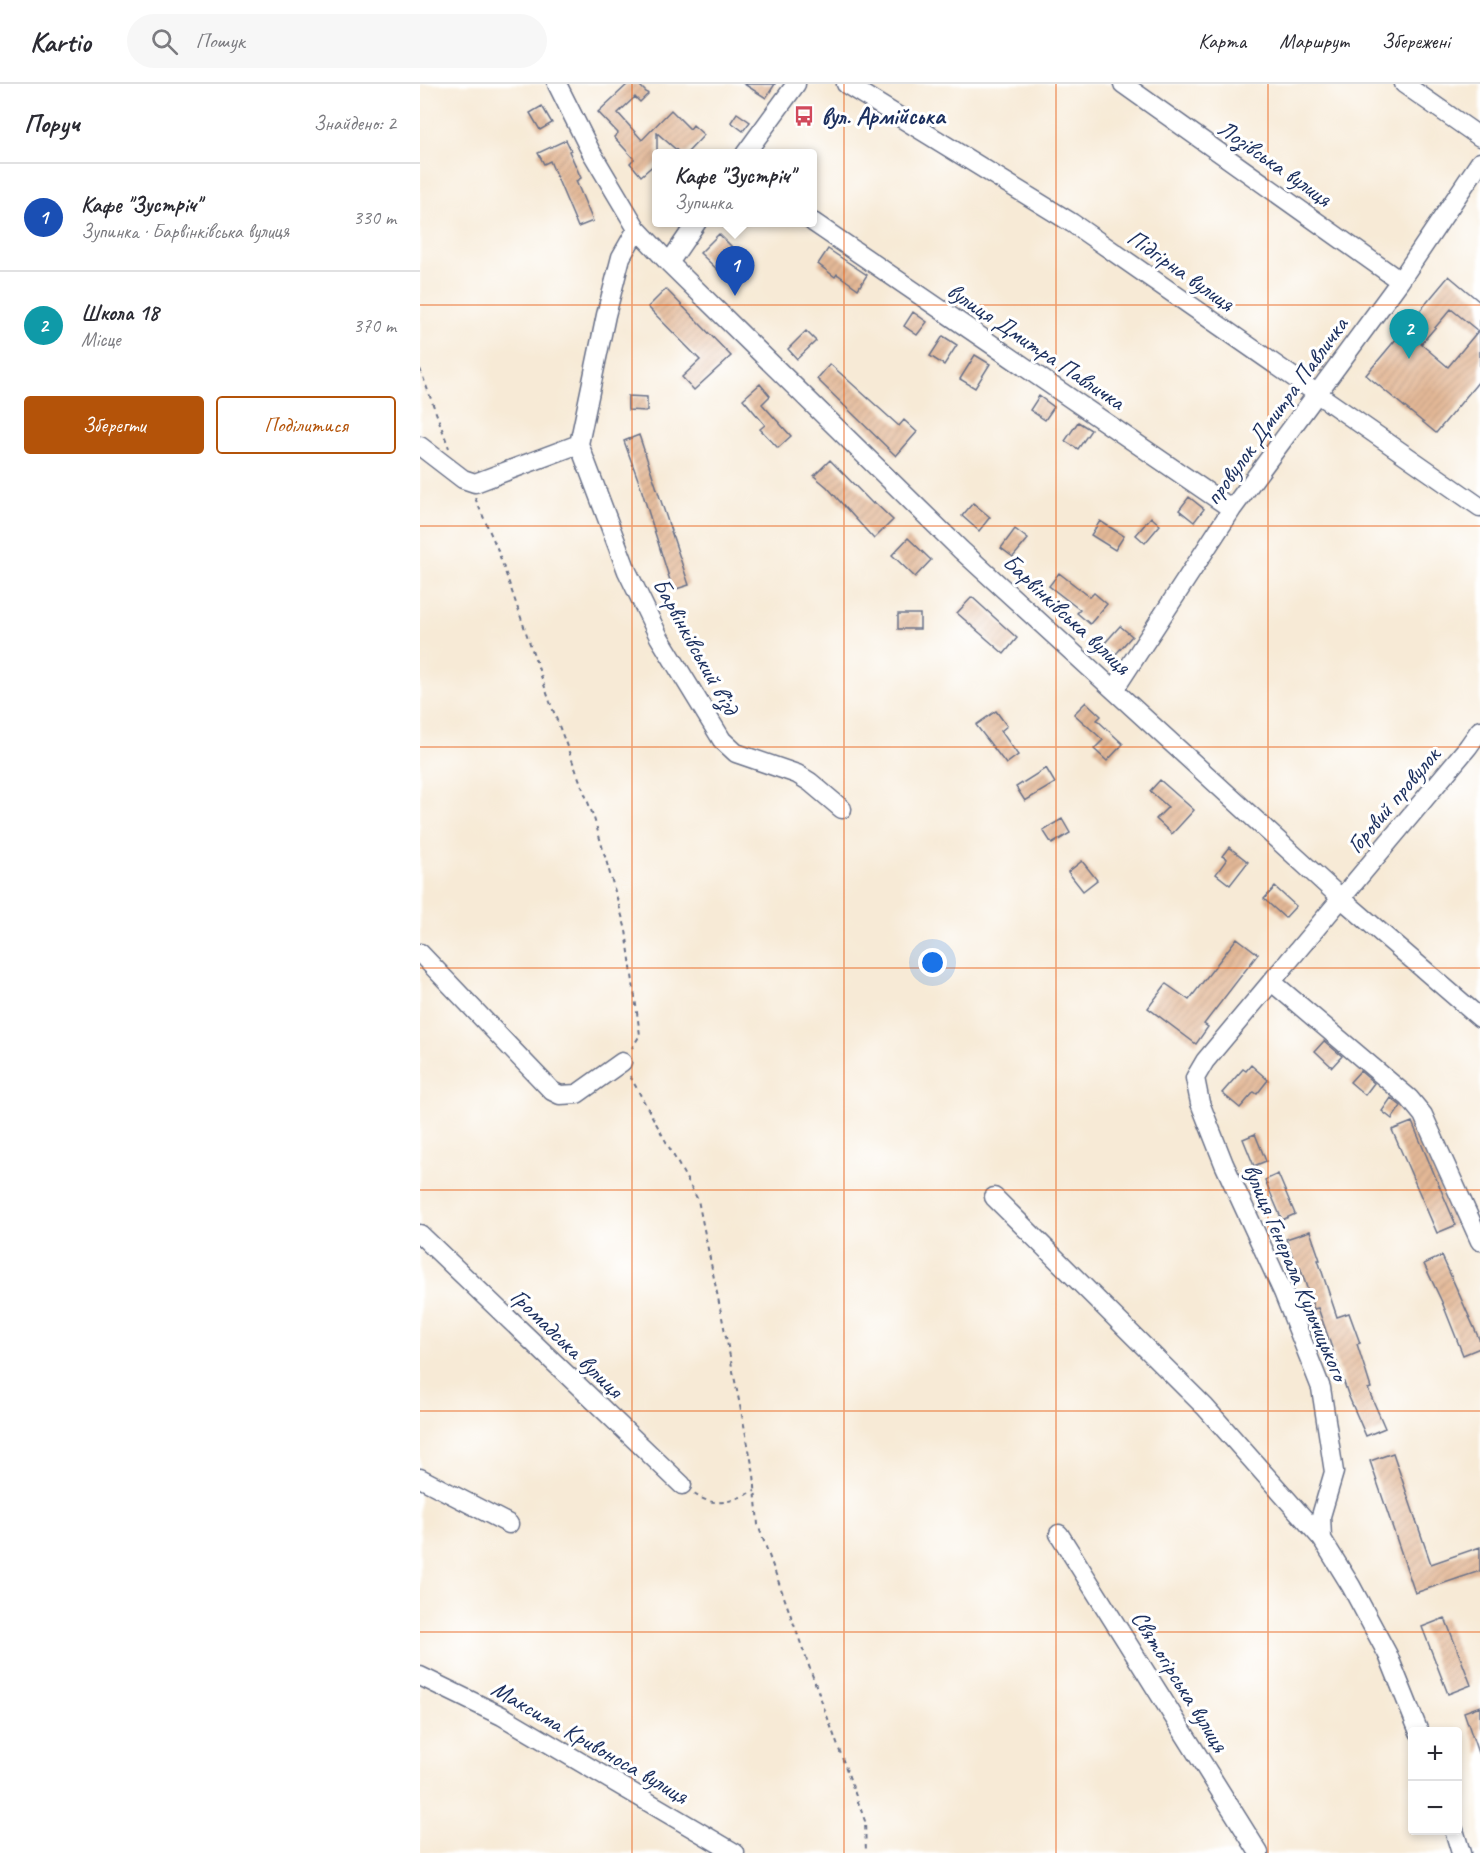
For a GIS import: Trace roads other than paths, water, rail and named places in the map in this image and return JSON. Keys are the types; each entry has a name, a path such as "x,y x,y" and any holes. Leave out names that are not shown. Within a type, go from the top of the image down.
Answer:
{"street":[{"name":"Барвінківська вулиця","path":"557,84 590,150 637,230 669,263 962,550 1342,899 1480,1018"},
{"path":"748,149 796,84"},
{"name":"Підгірна вулиця","path":"846,84 1072,223 1480,507"},
{"name":"Лозівська вулиця","path":"1122,84 1400,281"},
{"path":"1404,84 1480,137"},
{"name":"провулок Дмитра Павличка","path":"1114,690 1232,509 1400,281 1480,162"},
{"name":"вулиця Дмитра Павличка","path":"817,225 1232,509"},
{"path":"669,263 694,227"},
{"path":"420,446 469,481 579,444 606,315 621,257 637,230"},
{"name":"Барвінківський в’їзд","path":"579,444 627,571 659,637 722,740 736,753 797,774 842,809"},
{"name":"Горовий провулок","path":"1342,899 1474,752 1480,730"},
{"name":"вулиця Генерала Кульчицького","path":"1322,1539 1321,1516 1334,1472 1322,1388 1283,1292 1224,1164 1200,1103 1195,1078 1204,1061 1342,899"},
{"path":"420,953 552,1091 560,1095 577,1094 622,1062"},
{"path":"1272,982 1409,1098 1423,1115 1480,1241"},
{"path":"994,1197 1205,1407 1322,1539 1351,1586 1388,1655 1417,1727"},
{"name":"Громадська вулиця","path":"420,1234 682,1485"},
{"path":"420,1478 509,1524"},
{"name":"Святогірська вулиця","path":"1059,1534 1259,1853"},
{"name":"Максима Кривоноса вулиця","path":"420,1676 502,1716 726,1851"},
{"path":"1456,1835 1461,1853"}],"place":[{"name":"вул. Армійська","path":"804,116"},
{"name":"Кафе \"Зустріч\"","path":"735,296"},
{"name":"Школа 18","path":"1409,359"}]}
